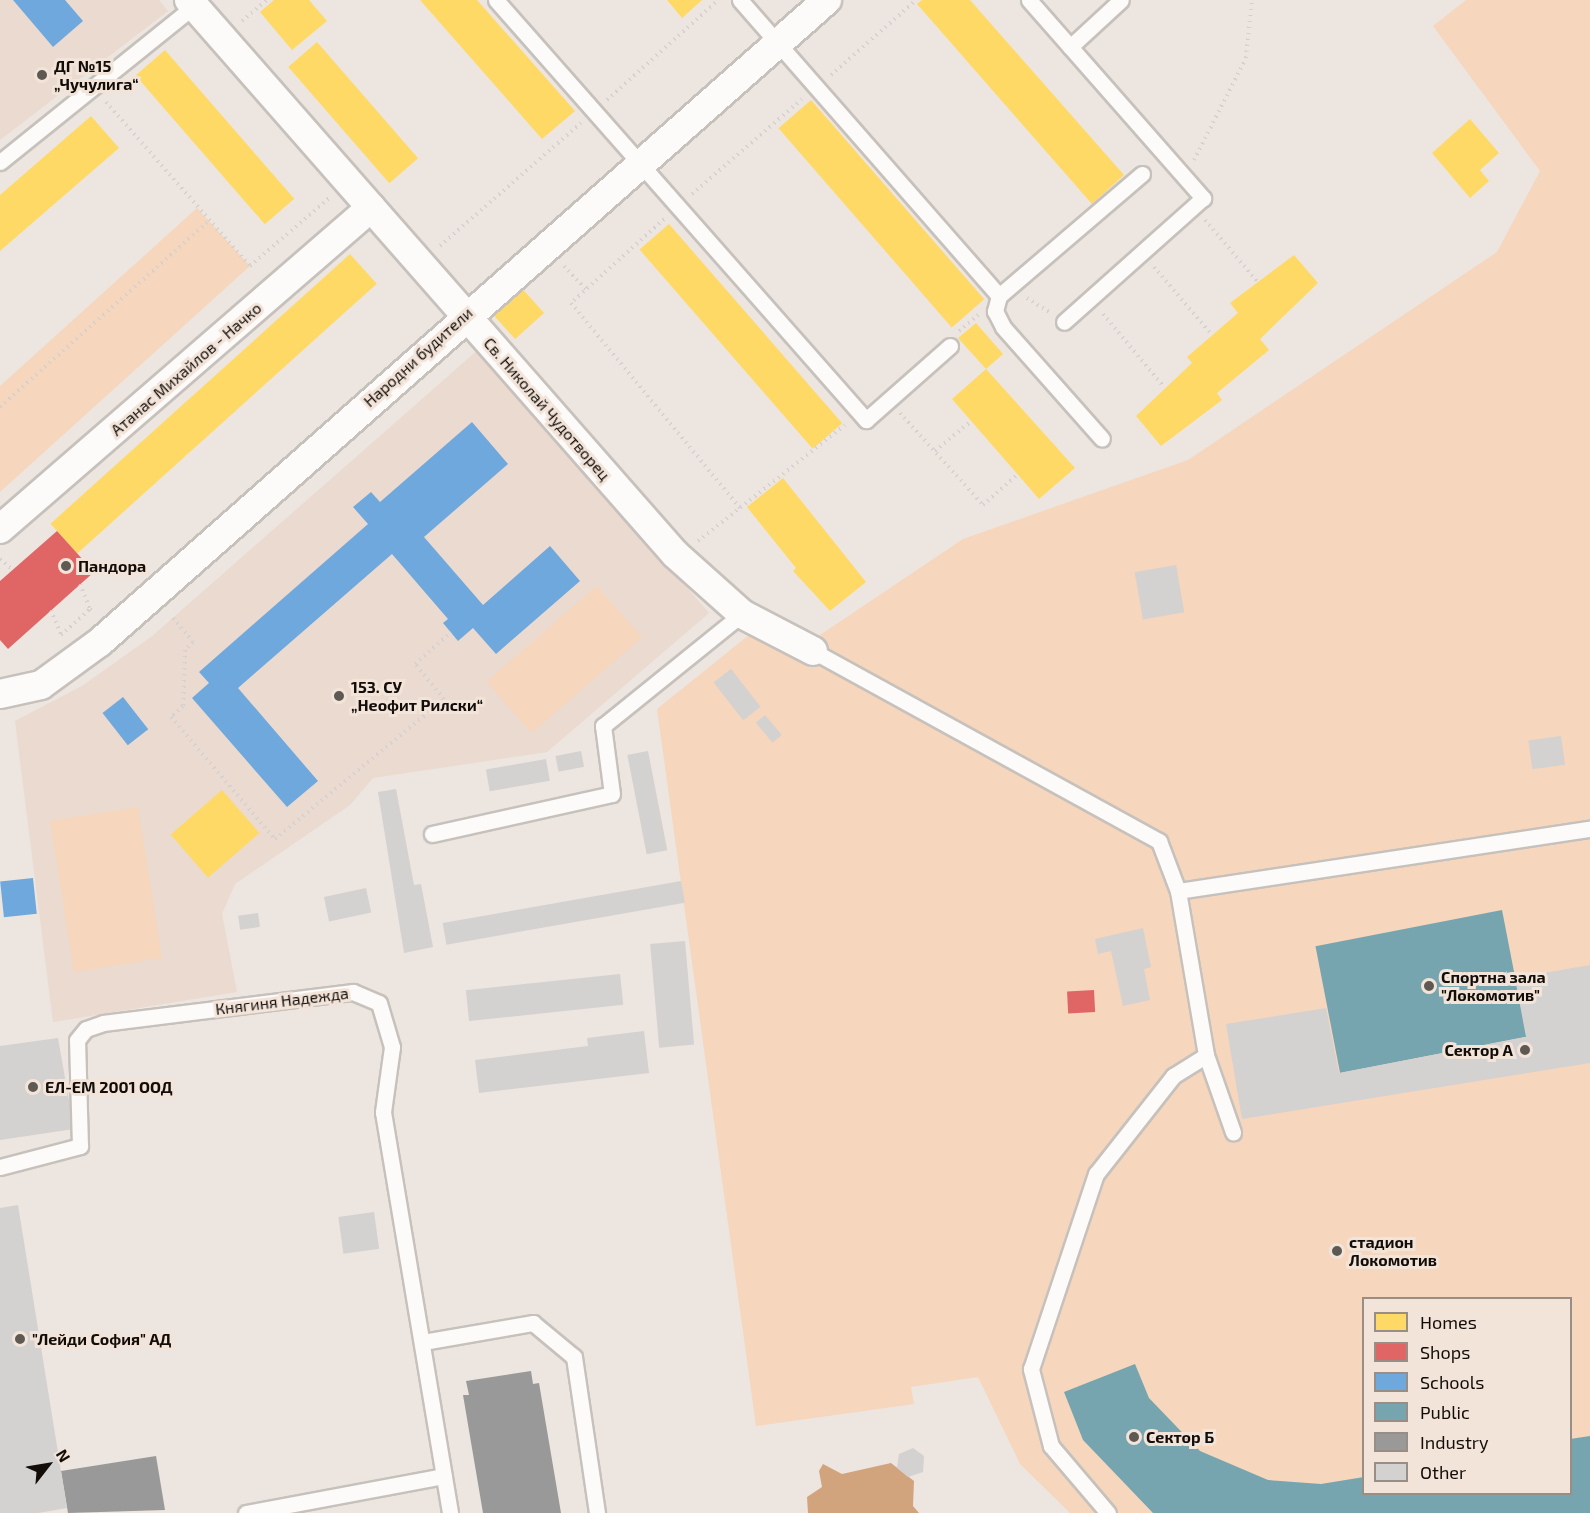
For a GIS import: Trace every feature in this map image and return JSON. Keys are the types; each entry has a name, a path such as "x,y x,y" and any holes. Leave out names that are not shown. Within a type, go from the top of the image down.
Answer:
{"street":[{"name":"Народни будители","path":"0,694 41,685 111,633 465,315 827,0"},
{"name":"Св. Николай Чудотворец","path":"191,3 675,554 742,614 813,651"},
{"name":"Атанас Михайлов - Начко","path":"0,529 371,208"}],"lane":[{"path":"496,0 866,420 950,346"},
{"path":"740,0 816,88 1005,292"},
{"path":"1029,0 1203,198 1064,322"},
{"path":"1070,47 1121,0"},
{"path":"0,162 93,87 191,3"},
{"path":"1102,440 1003,327 995,311 1005,292 1142,174"},
{"path":"432,834 612,794 603,726 742,614"},
{"path":"813,651 1159,841 1178,891 1206,1055 1233,1132"},
{"path":"1178,891 1590,829"},
{"name":"Княгиня Надежда","path":"0,1167 80,1146 77,1040 86,1029 102,1023 366,994 383,1011 392,1047 383,1112 450,1513"},
{"path":"1108,1513 1051,1446 1031,1369 1096,1174 1173,1076 1206,1055"},
{"path":"423,1342 533,1323 574,1357 597,1513"},
{"path":"246,1513 444,1476"}],"path":[{"path":"222,38 267,0"},
{"path":"420,264 718,0"},
{"path":"741,509 571,303 678,206 916,0"},
{"path":"1182,174 1246,58 1252,0"},
{"path":"93,87 250,266 347,181"},
{"path":"1194,207 1257,281"},
{"path":"0,407 209,221"},
{"path":"1142,253 1212,335"},
{"path":"1005,292 1064,322"},
{"path":"1090,299 1164,387"},
{"path":"889,400 983,505 1018,474"},
{"path":"702,539 859,413"},
{"path":"934,451 971,421"},
{"path":"0,559 14,570"},
{"path":"80,584 90,609 111,633"},
{"path":"51,610 61,635 90,609"},
{"path":"173,618 193,642 185,650 183,706 171,717 275,839 444,699 415,664 451,632"}],"shaded area":[{"name":"ДГ №15 „Чучулига“","path":"0,0 159,0 168,11 0,140"},
{"path":"1466,0 1590,0 1590,1513 1070,1513 1020,1464 978,1377 911,1387 914,1404 756,1426 657,709 749,635 807,663 820,635 963,539 1188,460 1497,252 1540,171 1433,26"},
{"path":"197,208 250,266 0,492 0,386"},
{"name":"153. СУ „Неофит Рилски“","path":"479,349 709,613 547,752 373,778 350,805 235,884 222,914 237,992 53,1022 15,721 82,686 151,637"},
{"path":"597,586 642,637 531,733 487,682"},
{"path":"138,807 162,958 74,972 50,821"},
{"path":"891,1463 914,1481 913,1506 919,1513 808,1513 807,1497 822,1487 819,1471 823,1464 842,1474"}],"building: Homes":[{"path":"274,0 309,0 327,21 292,50 260,12"},
{"path":"420,0 477,0 575,111 542,139"},
{"path":"667,0 702,0 682,18"},
{"path":"922,0 970,0 1124,175 1092,204 917,4"},
{"path":"317,42 418,158 389,183 288,67"},
{"path":"165,50 294,199 265,224 136,76"},
{"path":"811,100 984,299 952,327 779,128"},
{"path":"91,116 119,148 0,251 0,195"},
{"path":"1470,119 1499,153 1480,170 1489,181 1470,198 1432,153"},
{"path":"669,224 842,423 813,449 640,250"},
{"path":"350,254 377,284 77,553 51,524"},
{"path":"1294,255 1318,283 1260,339 1269,350 1217,393 1222,400 1161,446 1136,416 1192,363 1187,357 1238,313 1230,303"},
{"path":"518,284 544,313 515,339 489,310"},
{"path":"976,323 1003,354 986,369 958,338"},
{"path":"986,369 1075,468 1039,499 952,399"},
{"path":"783,478 866,582 830,611 793,571 796,568 747,507"},
{"path":"222,790 259,833 208,878 171,835"}],"building: Shops":[{"path":"57,531 94,572 8,649 0,640 0,581"},
{"path":"1094,990 1095,1012 1068,1013 1067,991"}],"building: Schools":[{"path":"13,0 65,0 83,21 53,47"},
{"path":"472,422 508,464 424,537 483,605 550,546 580,581 496,654 473,628 458,641 443,623 448,619 392,554 238,688 318,781 287,807 192,698 209,683 199,672 368,524 353,507 371,492 380,502"},
{"path":"123,697 148,729 128,745 103,713"},
{"path":"33,878 37,914 4,917 0,881"}],"building: Public":[{"path":"1502,910 1527,1037 1340,1073 1315,946"},
{"name":"Сектор Б","path":"1135,1364 1149,1398 1200,1451 1268,1480 1321,1484 1362,1477 1362,1495 1572,1495 1572,1439 1590,1436 1590,1513 1153,1513 1083,1440 1064,1392"}],"building: Industry":[{"path":"531,1371 533,1384 539,1383 561,1513 483,1513 463,1395 469,1395 466,1381"},
{"path":"156,1456 165,1510 68,1513 61,1471"}],"building: Other":[{"path":"1176,565 1184,612 1143,620 1135,572"},
{"path":"731,669 761,707 743,720 714,683"},
{"path":"765,715 782,735 773,743 756,723"},
{"path":"1561,736 1565,765 1532,769 1528,741"},
{"path":"581,751 584,767 559,772 555,756"},
{"path":"648,751 667,850 647,854 627,755"},
{"path":"546,759 550,781 490,791 486,770"},
{"path":"396,789 414,885 421,884 433,947 404,953 378,792"},
{"path":"681,881 685,903 446,945 443,923"},
{"path":"366,888 371,912 329,921 324,897"},
{"path":"258,913 260,927 240,930 238,916"},
{"path":"1143,928 1151,967 1144,969 1150,1000 1123,1006 1111,951 1098,954 1095,939"},
{"path":"685,941 694,1045 659,1048 650,944"},
{"name":"Сектор А","path":"1590,965 1590,1063 1242,1119 1226,1024 1326,1008 1339,1073 1526,1037 1515,978"},
{"path":"620,974 623,1005 469,1021 466,990"},
{"path":"644,1031 649,1073 479,1093 475,1060 588,1046 587,1038"},
{"name":"ЕЛ-ЕМ 2001 ООД","path":"58,1038 74,1129 0,1140 0,1046"},
{"name":"\"Лейди София\" АД","path":"18,1205 67,1508 38,1513 0,1513 0,1208"},
{"path":"374,1212 379,1249 343,1254 338,1217"},
{"path":"913,1448 924,1456 923,1472 908,1477 897,1468 899,1454"}],"place":[{"name":"ДГ №15 „Чучулига“","path":"42,75"},
{"name":"Пандора","path":"66,566"},
{"name":"153. СУ „Неофит Рилски“","path":"339,696"},
{"name":"Спортна зала \"Локомотив\"","path":"1429,986"},
{"name":"Сектор А","path":"1525,1050"},
{"name":"ЕЛ-ЕМ 2001 ООД","path":"33,1087"},
{"name":"стадион Локомотив","path":"1337,1251"},
{"name":"\"Лейди София\" АД","path":"20,1339"},
{"name":"Сектор Б","path":"1134,1437"}]}
